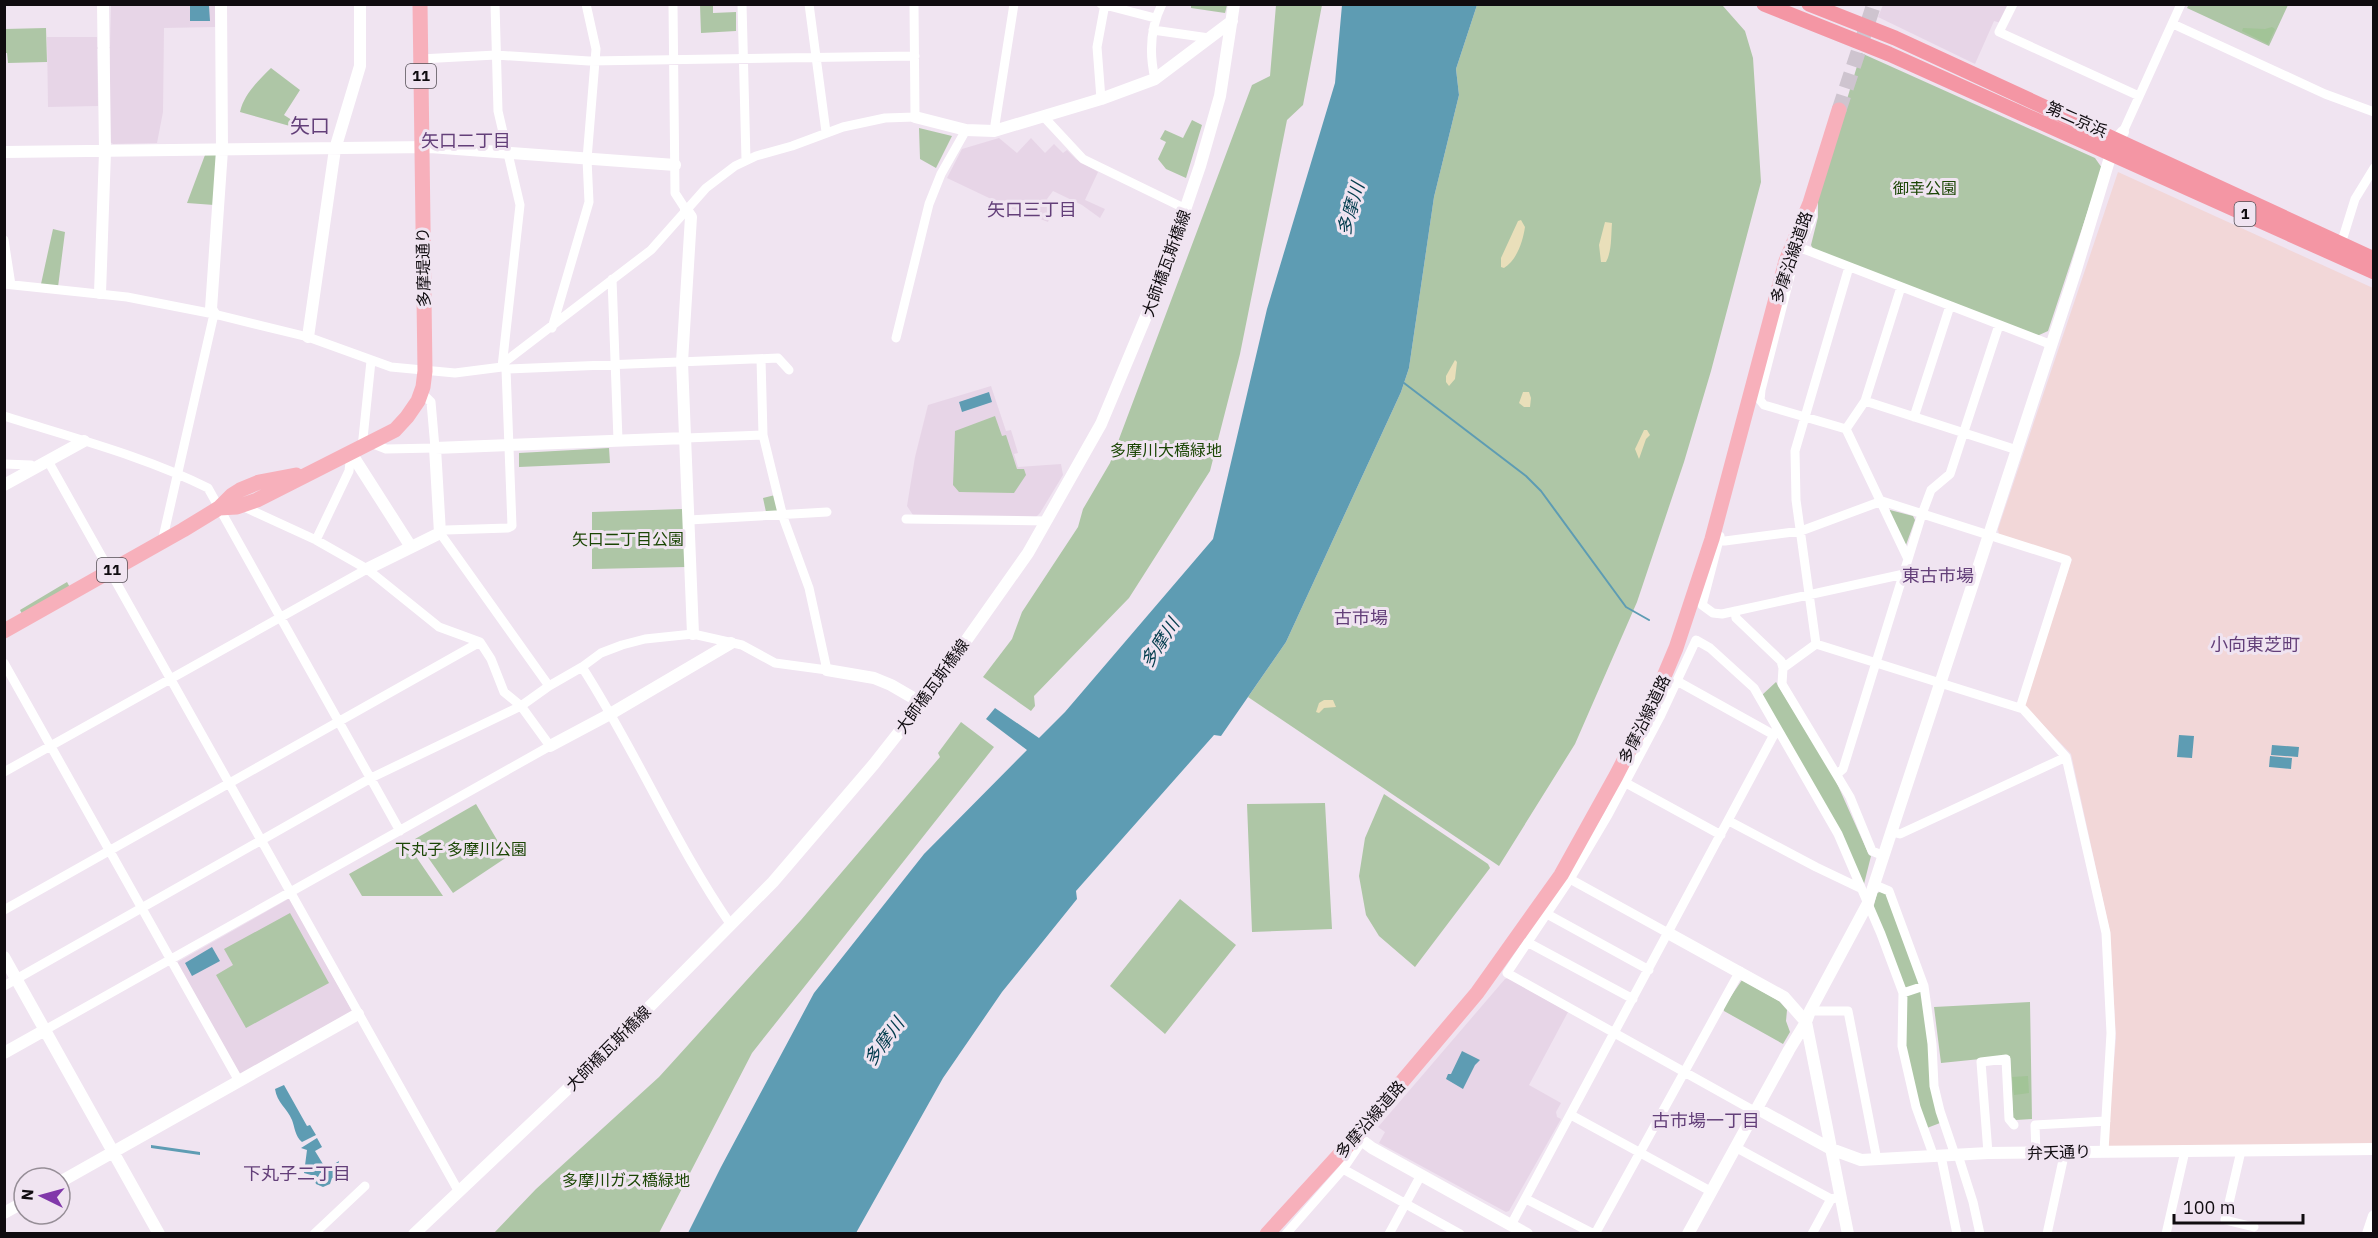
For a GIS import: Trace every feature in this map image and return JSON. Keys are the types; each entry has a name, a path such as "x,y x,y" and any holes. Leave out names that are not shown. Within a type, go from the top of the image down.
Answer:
{"highway":[{"name":"第二京浜","path":"1764,4 2118,146 2373,259"},
{"name":"第二京浜","path":"1809,4 1895,38 2373,272"}],"main road":[{"name":"多摩堤通り","path":"219,508 242,506 362,448 402,424 413,410 422,392 425,371 420,4"},
{"name":"多摩沿線道路","path":"1267,1233 1359,1138 1477,993 1561,875 1649,712 1676,648 1712,538 1781,279 1808,207 1839,110"},
{"name":"多摩堤通り","path":"4,631 162,542 219,508 232,495 249,485 314,471"}],"street":[{"path":"100,293 105,152 103,4"},
{"path":"162,542 214,314 211,309 222,150 221,4"},
{"path":"308,337 335,149 360,66 360,4"},
{"path":"4,772 367,569 446,530 512,526 504,368 520,205 498,111 495,4"},
{"path":"552,328 589,202 587,159 596,50 586,4"},
{"path":"673,4 675,194 691,217 682,362 693,634"},
{"path":"742,4 746,160"},
{"path":"809,4 826,132"},
{"path":"914,4 915,117"},
{"path":"994,131 1014,4"},
{"path":"1155,79 1150,57 1155,18 1162,4"},
{"name":"大師橋瓦斯橋線","path":"414,1233 576,1081 731,925 813,836 922,703 1028,553 1103,418 1160,283 1186,209 1220,96 1234,4"},
{"path":"2013,4 1999,32 2139,96"},
{"path":"1688,1233 1737,1148 1868,903 2118,146 2181,4"},
{"path":"1101,99 1096,47 1103,5 1155,18"},
{"path":"504,368 507,361 651,250 715,180 746,160 792,146 826,132 873,120 915,117 966,130 994,131 1101,99 1155,79 1232,21"},
{"path":"2172,24 2325,94 2373,112"},
{"path":"1153,30 1209,38"},
{"path":"420,59 496,55 595,60 915,56"},
{"path":"1043,116 1083,159 1186,209"},
{"path":"896,338 929,204 941,174 966,130"},
{"path":"4,152 422,148 675,165"},
{"path":"2341,244 2355,199 2373,168"},
{"path":"1808,207 1812,211 1812,218 1794,261 1760,400 1764,405 1846,429 1908,559"},
{"path":"4,240 8,285 100,293 214,314 308,337 391,367 455,374 504,368 778,358 789,370"},
{"path":"1801,248 2052,345"},
{"path":"1816,644 1796,500 1795,451 1849,267"},
{"path":"612,279 618,440"},
{"path":"1846,429 1865,401 1901,287"},
{"path":"1914,417 1950,306"},
{"path":"1837,774 1843,769 1922,514 1931,490 1950,474 1999,325"},
{"path":"762,359 764,435 783,517 809,588 827,670"},
{"path":"316,540 362,448 371,360"},
{"path":"422,392 430,402 440,533 549,686"},
{"path":"1865,401 2017,450"},
{"path":"4,416 108,448 208,488 400,831"},
{"path":"362,448 764,435"},
{"path":"4,485 84,441"},
{"path":"362,448 411,547"},
{"path":"48,460 459,1192"},
{"path":"1740,462 1702,605 1713,613 1735,612 1904,574"},
{"path":"4,464 31,465 34,468"},
{"path":"1719,540 1800,531 1882,501 2067,560 2020,708"},
{"path":"242,506 316,540 367,569 439,627 480,642 491,659 504,692 521,706 550,746"},
{"path":"689,520 827,513"},
{"path":"906,519 1047,521"},
{"path":"1735,612 1736,618 1781,661 1782,684 1850,797 1872,852 1884,856"},
{"path":"4,986 371,778 521,706 602,653 622,645 645,639 693,634 742,645 776,663 874,678 922,703"},
{"path":"1757,1111 1507,973 1570,879 1626,783 1677,681 1693,642 1696,640 1754,688 1776,732 1813,787 1838,834 1903,993 1902,1046 1916,1107 1938,1157 1957,1233"},
{"path":"4,910 480,642"},
{"path":"4,1053 731,644"},
{"path":"1816,644 2023,709 2066,757 2106,933 2111,1033 2104,1151"},
{"path":"1783,668 1816,644"},
{"path":"4,663 52,745 238,1081"},
{"path":"582,667 612,713 705,887 731,925"},
{"path":"1677,681 1776,732"},
{"path":"1511,1225 1776,732"},
{"path":"1892,832 1900,834 2066,757"},
{"path":"1626,783 1721,835"},
{"path":"1729,821 1850,885 1860,888"},
{"path":"1570,879 1740,971 1784,997 1808,1017 1831,1149 1836,1198 1848,1233"},
{"path":"1875,885 1889,891 1924,986 1932,1044 1934,1086 1940,1111 1973,1202 1980,1233"},
{"path":"1547,914 1649,970"},
{"path":"1527,942 1633,999"},
{"path":"4,957 159,1233"},
{"path":"1526,1199 1594,1233 1740,971"},
{"path":"1903,993 1924,986"},
{"path":"1808,1017 1848,1011 1878,1160"},
{"path":"72,1175 358,1014"},
{"path":"1988,1153 1981,1062 2006,1059 2009,1119 2014,1125"},
{"name":"弁天通り","path":"1757,1111 1831,1149 1862,1160 2065,1151 2373,1149"},
{"path":"1571,1114 1712,1192"},
{"path":"2036,1153 2035,1125 2106,1121"},
{"path":"1286,1233 1343,1169 1359,1138 1527,1233"},
{"path":"1737,1148 1836,1198"},
{"path":"2241,1150 2225,1220 2254,1227"},
{"path":"2047,1233 2065,1151"},
{"path":"2166,1233 2171,1220 2185,1151"},
{"path":"1343,1169 1460,1233"},
{"path":"1389,1233 1421,1175"},
{"path":"314,1233 364,1186"},
{"path":"1812,1233 1836,1198"},
{"path":"2368,1233 2373,1216"}],"shaded area":[{"path":"111,5 215,5 215,27 164,28 163,112 157,143 113,144 110,142 110,48 97,49 98,106 48,107 47,37 97,37 97,47 110,47"},
{"path":"1883,5 2010,5 2001,23 1994,21 1975,64 1878,17"},
{"path":"999,138 1017,153 1031,138 1045,153 1054,144 1063,153 1067,150 1076,159 1098,172 1085,200 1105,209 1100,218 1082,205 1053,191 1047,199 1053,209 1048,222 1030,215 1029,217 947,178 962,149"},
{"path":"2118,172 2373,288 2374,1144 2112,1149 2107,1144 2116,1038 2110,932 2071,754 2025,706 2025,700 2072,559 1999,535 1998,529"},
{"path":"991,386 1006,431 1011,430 1018,453 1014,454 1018,467 1061,464 1063,475 1035,518 913,515 907,506 915,457 928,405"},
{"path":"290,898 352,1011 239,1075 176,963"},
{"path":"1508,978 1568,1012 1529,1085 1561,1103 1556,1112 1557,1117 1561,1119 1509,1211 1506,1212 1379,1143 1385,1132 1378,1127"}],"green space":[{"path":"1191,4 1227,5 1225,13 1191,8"},
{"path":"1718,4 1723,6 1745,31 1753,58 1761,182 1711,371 1684,462 1637,602 1575,744 1499,866 1248,697 1286,642 1401,392 1409,368 1434,197 1459,95 1456,69 1477,5"},
{"path":"2189,4 2288,5 2269,46 2187,8"},
{"path":"700,5 713,5 713,13 736,12 736,31 701,33"},
{"name":"多摩川大橋緑地","path":"1276,5 1322,5 1303,105 1287,120 1240,354 1210,471 1129,598 1034,696 1035,706 1031,711 983,677 1012,639 1022,612 1078,527 1083,509 1110,463 1252,85 1270,76"},
{"path":"2272,27 2275,29 2268,44 2242,31 2243,28"},
{"path":"46,28 47,62 8,63 7,53 5,53 5,29"},
{"name":"御幸公園","path":"1861,53 2095,158 2102,168 2048,331 2037,336 1813,249 1811,245 1818,217 1818,195"},
{"path":"271,68 300,90 284,115 298,124 297,128 240,112 248,94"},
{"path":"1192,120 1202,125 1186,178 1166,169 1158,159 1166,142 1160,139 1165,130 1183,138"},
{"path":"919,128 952,136 936,168 920,159"},
{"path":"205,155 217,155 214,205 187,203"},
{"path":"53,229 65,232 58,287 41,284"},
{"path":"995,416 1002,436 1006,435 1017,469 1024,469 1026,475 1014,493 959,492 953,485 955,431"},
{"path":"609,448 610,463 519,467 519,453"},
{"path":"775,495 778,513 766,512 763,498"},
{"name":"矢口二丁目公園","path":"683,509 686,567 592,569 592,512"},
{"path":"1890,510 1913,516 1915,520 1906,545 1888,512"},
{"path":"67,582 73,593 25,620 20,610"},
{"path":"1776,682 1835,779 1871,856 1864,884 1762,695"},
{"name":"多摩川ガス橋緑地","path":"961,722 994,747 752,1053 659,1233 494,1233 536,1189 659,1077 801,920 940,757 938,753"},
{"path":"1384,794 1488,864 1490,868 1415,967 1379,936 1366,915 1359,876 1365,838"},
{"path":"1325,803 1332,929 1252,932 1247,804"},
{"name":"下丸子 多摩川公園","path":"476,804 507,857 453,893 415,839"},
{"path":"406,842 443,896 362,896 349,874"},
{"path":"1877,893 1886,893 1920,984 1906,988 1903,984 1873,909"},
{"path":"1180,899 1236,945 1165,1034 1110,986"},
{"path":"290,913 329,983 246,1028 216,975 233,965 224,949"},
{"path":"1742,980 1779,1001 1787,1010 1786,1021 1790,1032 1783,1044 1724,1011 1723,1008"},
{"path":"1922,990 1940,1123 1927,1128 1905,1046 1907,994"},
{"path":"2030,1002 2032,1119 2016,1120 2013,1117 2010,1056 1941,1063 1934,1007"},
{"path":"2028,1076 2029,1093 2014,1095 2012,1077"}],"sand":[{"path":"1521,220 1525,227 1519,250 1509,265 1501,267 1501,258 1518,221"},
{"path":"1605,222 1612,223 1611,243 1606,262 1601,262 1599,245"},
{"path":"1455,360 1457,362 1455,379 1449,386 1446,376"},
{"path":"1523,392 1529,392 1530,407 1524,407 1519,403"},
{"path":"1644,430 1647,430 1650,435 1646,439 1639,459 1635,449"},
{"path":"1324,700 1333,700 1336,707 1324,708 1319,713 1316,712 1319,703"}],"water":[{"name":"多摩川","path":"1342,5 1477,5 1456,69 1459,95 1434,197 1409,368 1401,392 1286,642 1221,736 1214,735 1076,891 1077,899 1002,992 943,1078 856,1233 688,1233 814,993 924,854 1027,750 986,719 995,708 1039,738 1065,712 1213,539 1267,309 1335,83"},
{"path":"190,6 209,6 210,21 190,21"},
{"path":"989,392 992,402 962,412 959,402"},
{"path":"2179,735 2194,736 2192,758 2177,757"},
{"path":"2272,745 2299,747 2298,757 2271,755"},
{"path":"2270,756 2292,758 2291,769 2269,767"},
{"path":"212,947 220,961 192,976 185,963"},
{"path":"1462,1051 1480,1060 1463,1089 1446,1079 1448,1074 1451,1074"},
{"path":"284,1085 307,1126 310,1125 316,1135 302,1142 290,1116 276,1094 275,1089"},
{"path":"317,1138 322,1147 315,1151 326,1169 339,1161 335,1178 323,1187 316,1184 314,1178 325,1181 326,1173 320,1173 318,1177 304,1173 307,1150 301,1148"},
{"path":"151,1145 200,1152 200,1155 151,1148"}],"waterway":[{"path":"1404,383 1526,476 1541,491 1626,607 1649,620"}],"tunnel":[{"path":"1839,110 1874,4"}],"district":[{"name":"矢口","path":"310,126"},
{"name":"矢口二丁目","path":"466,141"},
{"name":"矢口三丁目","path":"1032,210"},
{"name":"東古市場","path":"1938,576"},
{"name":"古市場","path":"1361,618"},
{"name":"小向東芝町","path":"2255,645"},
{"name":"古市場一丁目","path":"1706,1121"},
{"name":"下丸子二丁目","path":"297,1174"}]}
